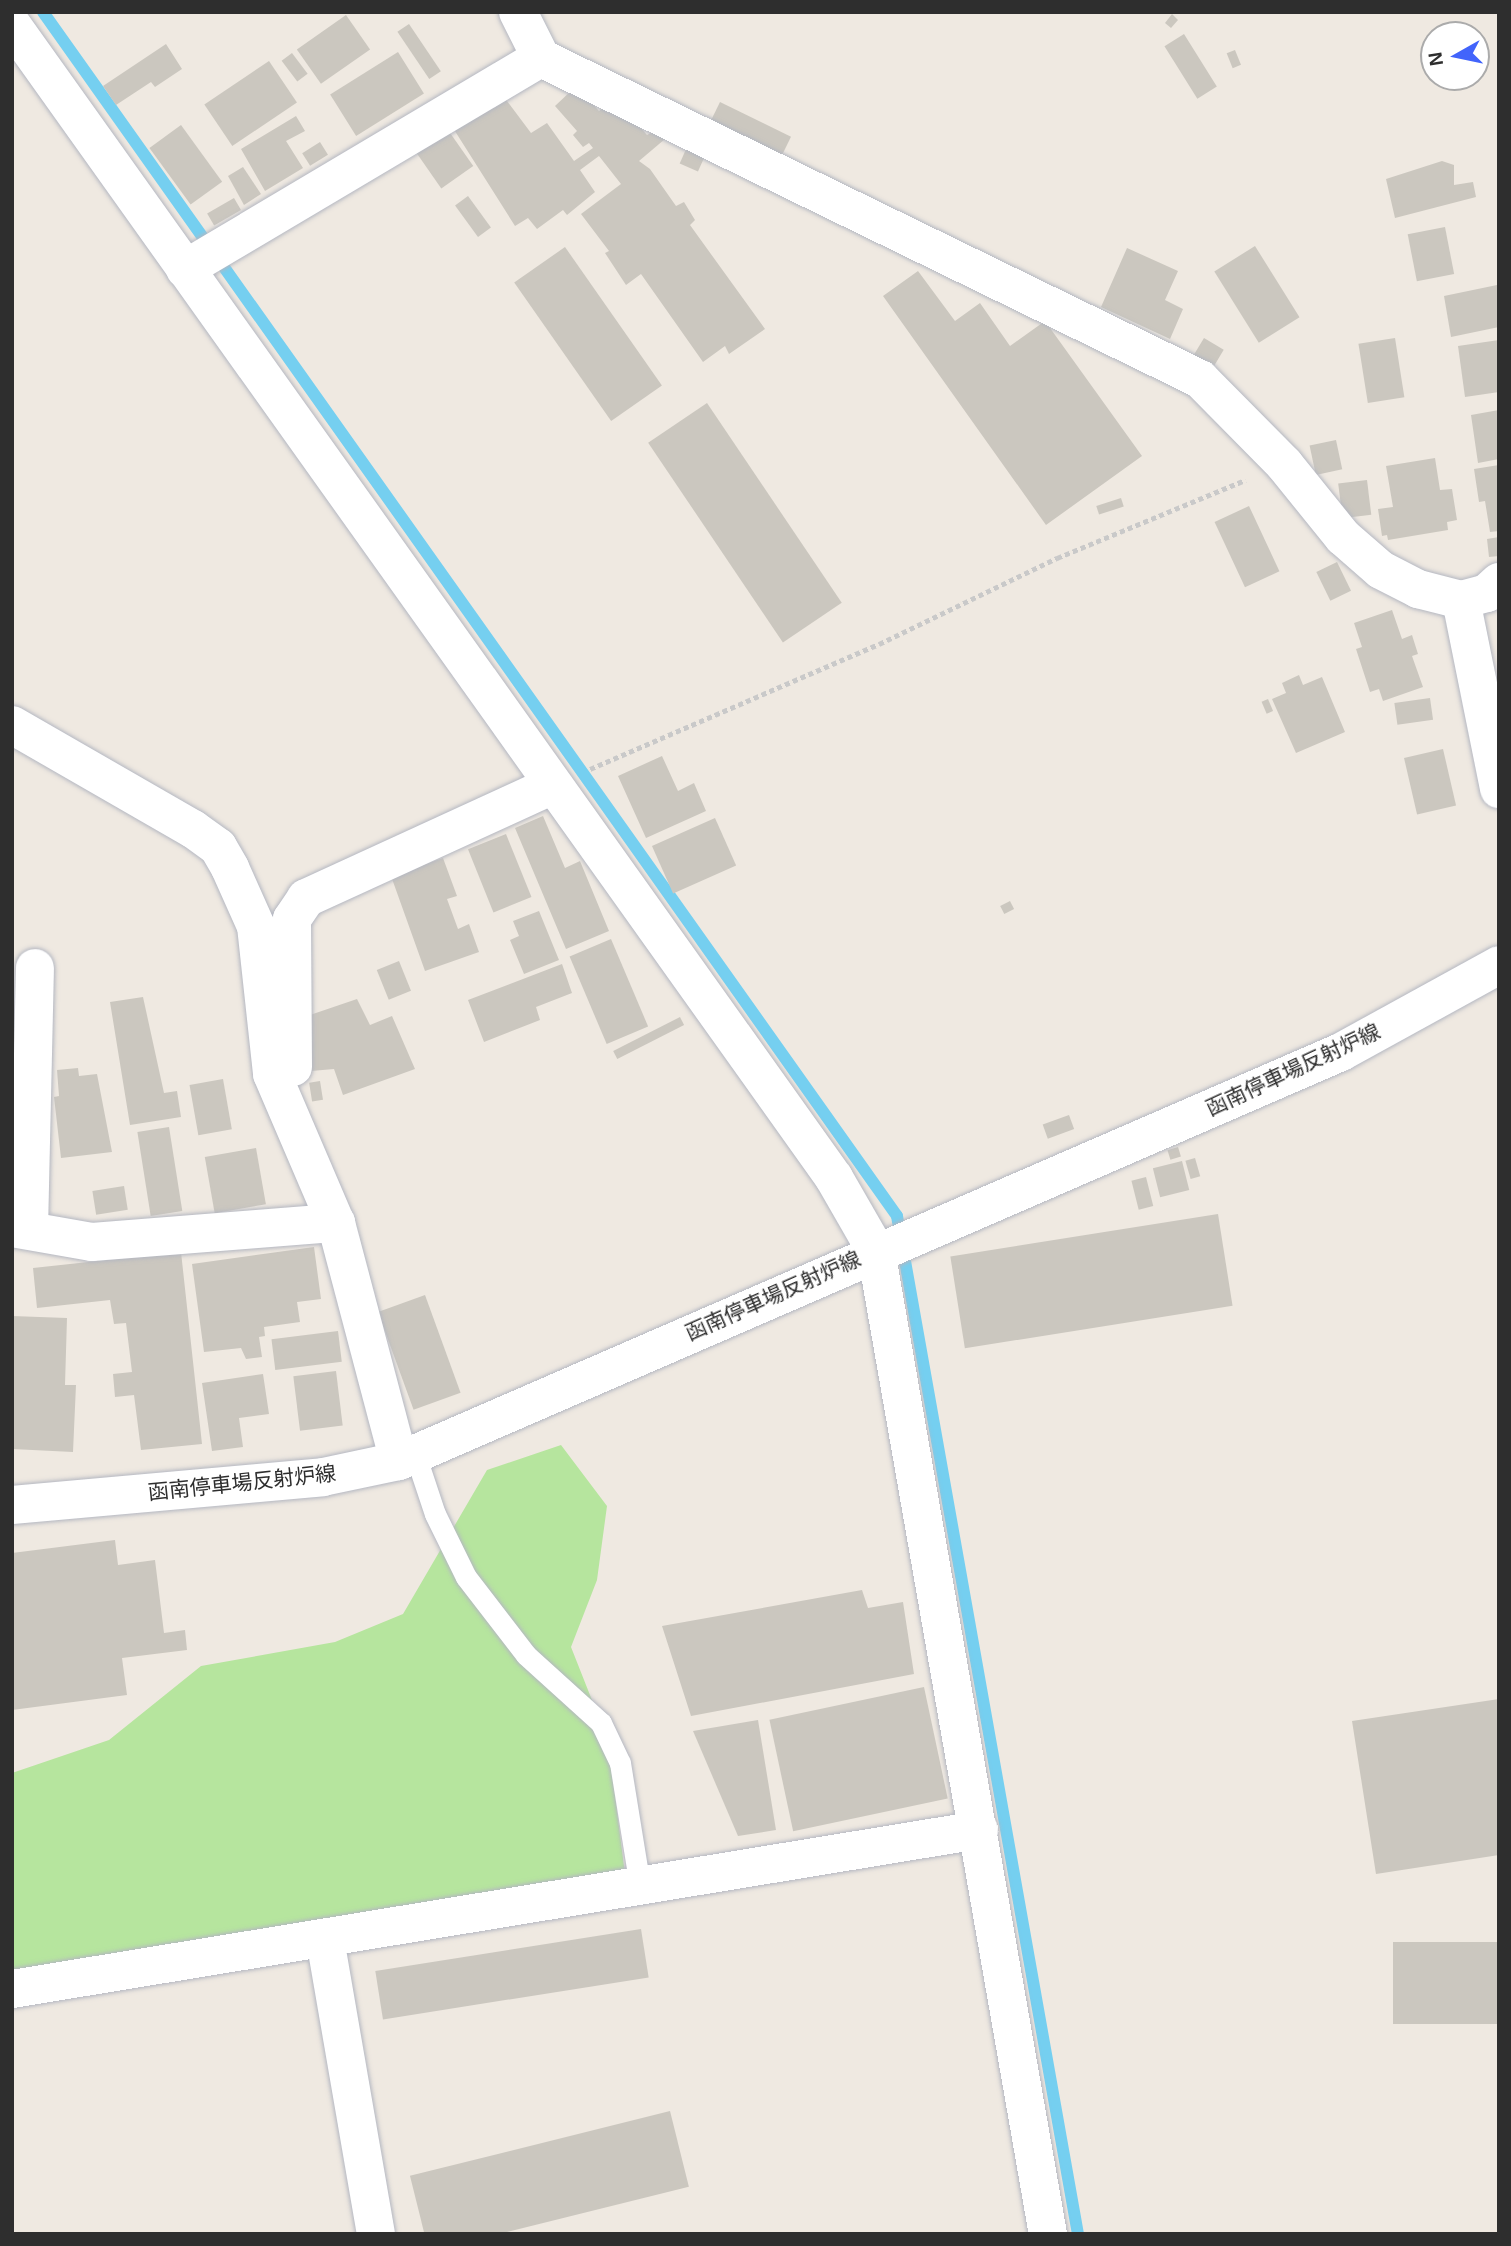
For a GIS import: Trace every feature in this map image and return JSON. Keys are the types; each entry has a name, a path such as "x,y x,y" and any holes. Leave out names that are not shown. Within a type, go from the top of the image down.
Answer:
{"street":[{"path":"518,12 541,58 1200,379 1284,464 1343,537 1381,570 1418,589 1461,600 1488,593 1499,582"},
{"path":"12,25 551,786 834,1178 890,1245 979,1830 1048,2234"},
{"path":"185,269 541,58"},
{"path":"1461,600 1499,789"},
{"path":"12,725 218,847 256,926 272,1074 336,1223 407,1457"},
{"path":"290,1111 292,919 306,898 551,786"},
{"name":"函南停車場反射炉線","path":"12,1506 323,1477 407,1457 890,1245 1341,1052 1499,965"},
{"path":"35,968 21,1229 92,1242 336,1223"},
{"path":"12,1989 979,1830"},
{"path":"325,1939 376,2234"}],"lane":[{"path":"407,1457 466,1577 526,1655 601,1723 620,1763 640,1887"}],"path":[{"path":"551,786 879,644 1057,558 1284,464"}],"green space":[{"path":"561,1445 607,1506 597,1580 571,1647 601,1723 612,1772 625,1874 12,1995 12,1773 109,1740 201,1666 335,1642 403,1614 487,1470"}],"building":[{"path":"1172,14 1178,20 1171,28 1165,23"},
{"path":"346,15 370,49 321,84 297,49"},
{"path":"409,24 441,71 429,79 397,32"},
{"path":"1184,34 1217,87 1197,99 1164,46"},
{"path":"166,44 182,69 155,87 151,82 116,105 103,86"},
{"path":"1235,50 1241,65 1233,68 1227,53"},
{"path":"398,52 424,94 356,136 330,94"},
{"path":"292,53 308,74 297,82 282,61"},
{"path":"269,61 297,102 232,146 204,105"},
{"path":"573,89 580,90 599,111 610,102 626,111 647,135 656,130 665,139 639,161 650,169 676,206 684,202 695,220 690,225 765,329 729,354 725,346 703,362 641,274 626,285 605,253 609,251 581,214 621,184 599,156 580,170 595,192 567,215 563,210 537,229 528,218 515,226 453,128 504,97 531,133 547,123 574,161 593,148 589,143 583,147 573,135 577,131 555,106"},
{"path":"720,102 791,137 781,156 710,122"},
{"path":"296,116 305,131 286,141 303,168 265,191 241,149"},
{"path":"181,125 222,182 191,205 149,148"},
{"path":"448,130 473,166 441,188 416,152"},
{"path":"320,142 328,155 310,166 302,153"},
{"path":"687,147 705,155 698,172 680,163"},
{"path":"1442,161 1454,165 1454,185 1473,182 1476,197 1395,218 1386,179"},
{"path":"243,167 261,194 244,205 228,176"},
{"path":"468,196 491,228 478,237 455,205"},
{"path":"234,198 241,210 214,226 207,214"},
{"path":"1445,227 1454,274 1417,281 1408,234"},
{"path":"1255,246 1300,317 1259,343 1214,271"},
{"path":"565,247 662,385 611,421 514,283"},
{"path":"1127,248 1178,271 1165,300 1183,309 1170,339 1101,307"},
{"path":"918,271 955,321 980,303 1010,346 1045,321 1142,456 1046,525 883,296"},
{"path":"1497,285 1499,327 1451,337 1444,296"},
{"path":"1204,338 1224,350 1211,370 1192,359"},
{"path":"1395,338 1404,397 1368,403 1358,344"},
{"path":"1499,340 1499,392 1465,397 1458,346"},
{"path":"707,403 842,603 783,643 648,443"},
{"path":"1499,410 1499,459 1478,463 1471,415"},
{"path":"1336,440 1342,469 1316,475 1310,446"},
{"path":"1435,458 1440,490 1452,489 1457,520 1447,522 1448,530 1388,540 1387,535 1382,536 1378,509 1393,507 1386,466"},
{"path":"1499,465 1499,531 1490,532 1485,501 1479,502 1474,469"},
{"path":"1367,480 1371,515 1342,518 1338,484"},
{"path":"1121,498 1124,507 1099,515 1096,506"},
{"path":"1249,506 1279,571 1245,587 1215,522"},
{"path":"1499,537 1499,556 1489,557 1487,539"},
{"path":"1337,562 1351,591 1330,601 1316,572"},
{"path":"1392,610 1402,639 1412,635 1418,654 1412,656 1423,687 1383,701 1379,689 1370,692 1356,649 1362,647 1354,623"},
{"path":"1299,675 1303,685 1322,677 1345,732 1296,753 1272,699 1286,693 1282,683"},
{"path":"1430,698 1433,720 1397,725 1394,703"},
{"path":"1268,699 1273,711 1267,714 1262,702"},
{"path":"1443,749 1456,806 1417,815 1404,758"},
{"path":"662,756 678,791 694,783 706,811 646,838 618,776"},
{"path":"543,816 565,868 580,861 609,931 566,949 515,828"},
{"path":"715,818 736,866 673,894 652,846"},
{"path":"506,834 531,897 493,912 468,849"},
{"path":"443,858 457,896 447,899 458,929 469,924 479,952 425,971 391,876"},
{"path":"1010,901 1014,909 1004,914 1000,906"},
{"path":"539,911 559,960 524,974 510,940 519,936 513,921"},
{"path":"611,939 648,1026 607,1044 570,957"},
{"path":"399,961 411,991 389,1000 377,970"},
{"path":"562,964 572,993 536,1007 540,1020 484,1042 468,1000"},
{"path":"143,997 164,1093 177,1091 181,1117 130,1125 110,1002"},
{"path":"357,999 370,1025 392,1016 415,1069 343,1095 334,1069 311,1071 310,1015"},
{"path":"680,1017 684,1025 617,1059 613,1051"},
{"path":"78,1068 79,1076 97,1074 112,1152 61,1158 54,1097 59,1096 57,1070"},
{"path":"223,1079 232,1129 198,1135 190,1085"},
{"path":"320,1081 323,1100 312,1101 309,1083"},
{"path":"1069,1115 1074,1129 1048,1139 1043,1125"},
{"path":"169,1127 182,1211 151,1216 137,1132"},
{"path":"1178,1147 1181,1157 1170,1160 1167,1150"},
{"path":"256,1148 266,1204 215,1213 205,1157"},
{"path":"1195,1158 1200,1176 1191,1179 1185,1161"},
{"path":"1182,1161 1189,1190 1160,1197 1153,1168"},
{"path":"1146,1177 1153,1206 1139,1210 1131,1181"},
{"path":"124,1186 128,1210 96,1215 92,1191"},
{"path":"1218,1214 1233,1306 965,1348 950,1256"},
{"path":"314,1247 321,1299 297,1302 300,1322 264,1327 265,1336 259,1337 262,1357 246,1359 241,1348 204,1352 192,1264"},
{"path":"181,1252 202,1444 141,1450 134,1395 115,1397 113,1374 132,1372 126,1323 114,1324 110,1300 37,1308 33,1268"},
{"path":"425,1295 461,1393 414,1410 378,1312"},
{"path":"12,1316 67,1318 65,1385 76,1385 73,1452 12,1449"},
{"path":"338,1331 342,1362 275,1370 271,1339"},
{"path":"336,1371 343,1426 300,1431 293,1376"},
{"path":"263,1374 269,1414 239,1418 243,1447 212,1451 202,1383"},
{"path":"115,1540 118,1565 155,1560 164,1633 185,1630 187,1650 122,1658 127,1695 12,1710 12,1553"},
{"path":"862,1590 868,1608 903,1602 914,1674 691,1716 662,1626"},
{"path":"924,1687 948,1799 793,1831 769,1720"},
{"path":"1499,1699 1499,1855 1376,1874 1352,1721"},
{"path":"758,1720 776,1830 738,1836 693,1731"},
{"path":"641,1929 649,1977 383,2019 375,1971"},
{"path":"1393,1942 1499,1942 1499,2024 1393,2024"},
{"path":"670,2111 689,2187 499,2234 424,2234 410,2176"}],"waterway":[{"path":"43,12 897,1216 1078,2234"}]}
